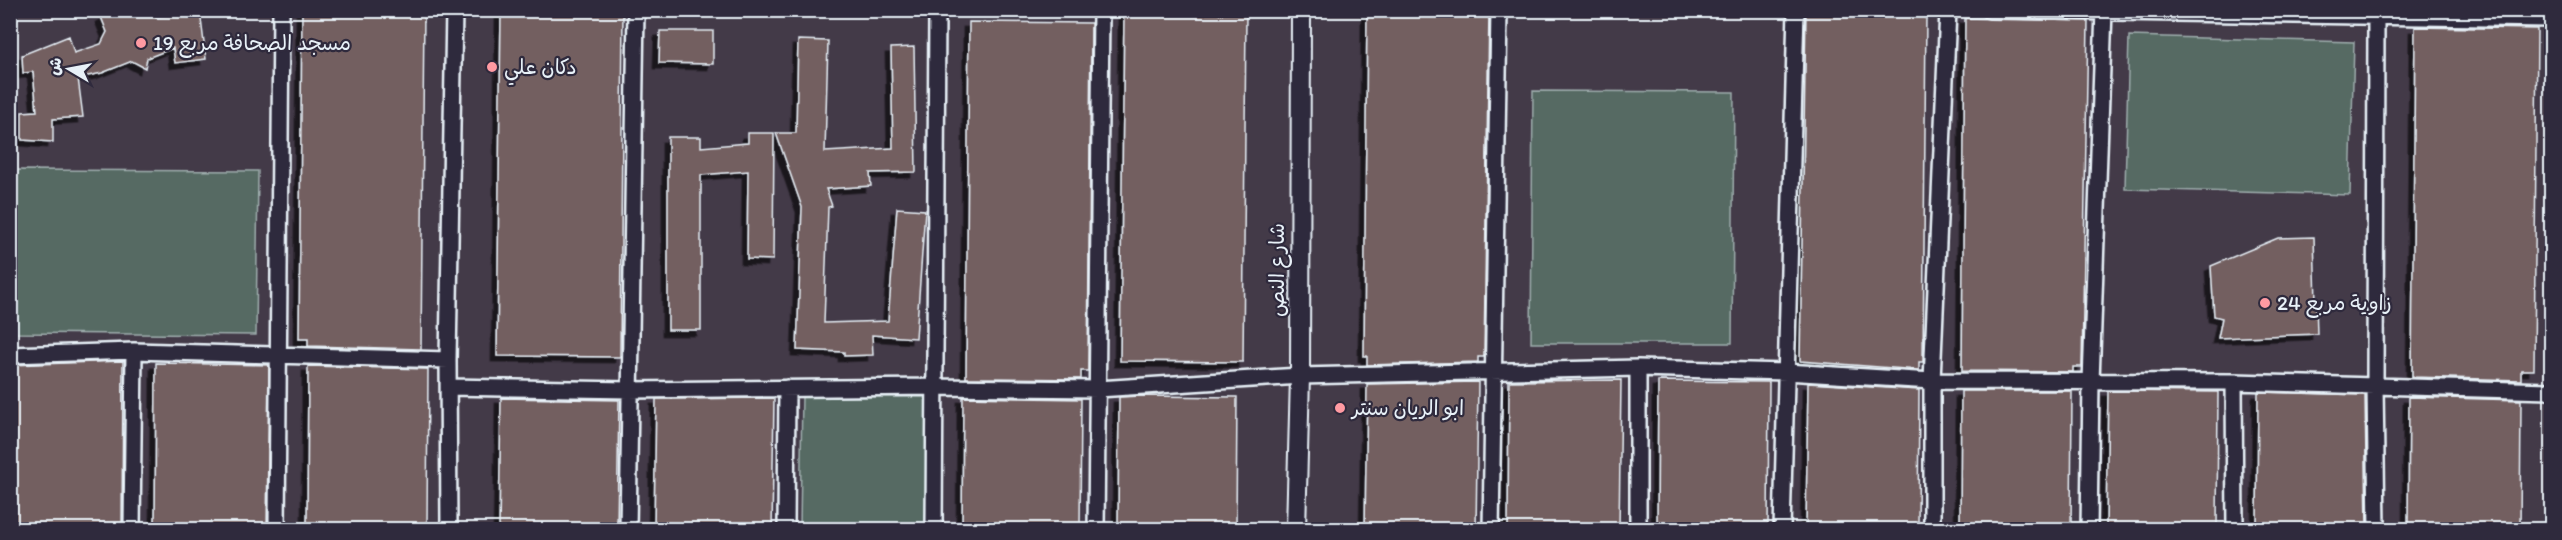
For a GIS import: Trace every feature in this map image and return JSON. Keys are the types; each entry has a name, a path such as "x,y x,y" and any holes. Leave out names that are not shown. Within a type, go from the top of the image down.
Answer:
{"street":[{"path":"277,530 281,10"},
{"path":"449,530 448,360 454,10"},
{"path":"628,530 636,10"},
{"path":"934,530 937,10"},
{"path":"1096,530 1101,10"},
{"name":"شارع النص","path":"1296,530 1300,376 1301,10"},
{"path":"1491,530 1499,10"},
{"path":"1782,530 1796,10"},
{"path":"1932,530 1932,381 1948,10"},
{"path":"1989,10 2254,12 2552,19"},
{"path":"2089,530 2091,382 2104,11"},
{"path":"2376,16 2374,386 2377,530"},
{"path":"132,530 134,351"},
{"path":"10,355 134,351 448,360"},
{"path":"449,387 629,390 935,387 1098,389 1300,376 1638,368 1786,372 1932,381 2234,382 2552,391"},
{"path":"1638,368 1638,530"},
{"path":"2234,382 2235,530"},
{"path":"786,530 787,388"}],"green space":[{"path":"2129,36 2354,42 2350,195 2125,189"},
{"path":"1533,91 1734,92 1732,343 1531,343"},
{"path":"16,170 258,171 256,335 14,333"},
{"path":"802,396 929,397 928,529 800,530"}],"building":[{"path":"120,10 153,10 156,17 200,11 206,59 175,63 173,48 147,58 145,68 132,61 102,73 78,78 83,117 53,119 53,142 22,140 22,112 37,111 33,72 23,73 22,55 69,36 74,53 101,44 107,32 101,17"},
{"path":"302,10 424,10 421,349 308,346 308,339 299,339"},
{"path":"501,10 623,10 620,357 497,356"},
{"path":"1367,10 1489,10 1484,357 1478,357 1478,362 1367,365 1367,356 1364,356"},
{"path":"1124,13 1246,14 1243,362 1120,361"},
{"path":"1806,13 1926,14 1923,362 1919,362 1919,370 1800,361"},
{"path":"1965,18 2088,21 2082,367 2073,367 2073,372 1962,371"},
{"path":"969,22 1091,23 1088,371 1081,371 1081,379 966,378"},
{"path":"2415,27 2537,29 2534,370 2521,370 2521,380 2412,377"},
{"path":"660,31 713,31 713,64 659,63"},
{"path":"798,40 828,41 825,152 893,148 891,48 914,47 916,172 870,173 871,186 826,189 832,206 828,207 824,323 888,321 897,208 925,210 916,338 872,335 873,355 844,356 844,352 797,350 802,207 776,133 796,133"},
{"path":"748,133 774,133 773,260 747,259 748,171 701,175 701,330 668,330 668,137 701,137 701,147 748,143"},
{"path":"2314,237 2317,334 2218,338 2222,318 2214,316 2211,266 2278,238"},
{"path":"123,361 122,530 10,530 10,365"},
{"path":"156,363 269,365 267,530 155,530"},
{"path":"308,366 428,369 427,530 307,530"},
{"path":"1621,380 1619,530 1508,530 1509,381"},
{"path":"1658,381 1769,382 1768,530 1657,530"},
{"path":"1478,382 1476,530 1365,530 1367,384"},
{"path":"1808,383 1919,390 1918,530 1806,530"},
{"path":"1961,391 2072,391 2071,530 1960,530"},
{"path":"2108,391 2218,392 2217,530 2106,530"},
{"path":"2258,392 2365,395 2367,530 2257,530"},
{"path":"963,397 1081,399 1080,530 962,530"},
{"path":"1119,397 1237,397 1236,530 1118,530"},
{"path":"2409,397 2521,400 2520,530 2408,530"},
{"path":"501,398 619,400 617,530 499,530"},
{"path":"774,398 772,530 654,530 656,399"}],"place":[{"name":"مسجد الصحافة مربع 19","path":"141,43"},
{"name":"دكان علي","path":"492,67"},
{"name":"زاوية مربع 24","path":"2265,303"},
{"name":"ابو الريان سنتر","path":"1340,408"}]}
